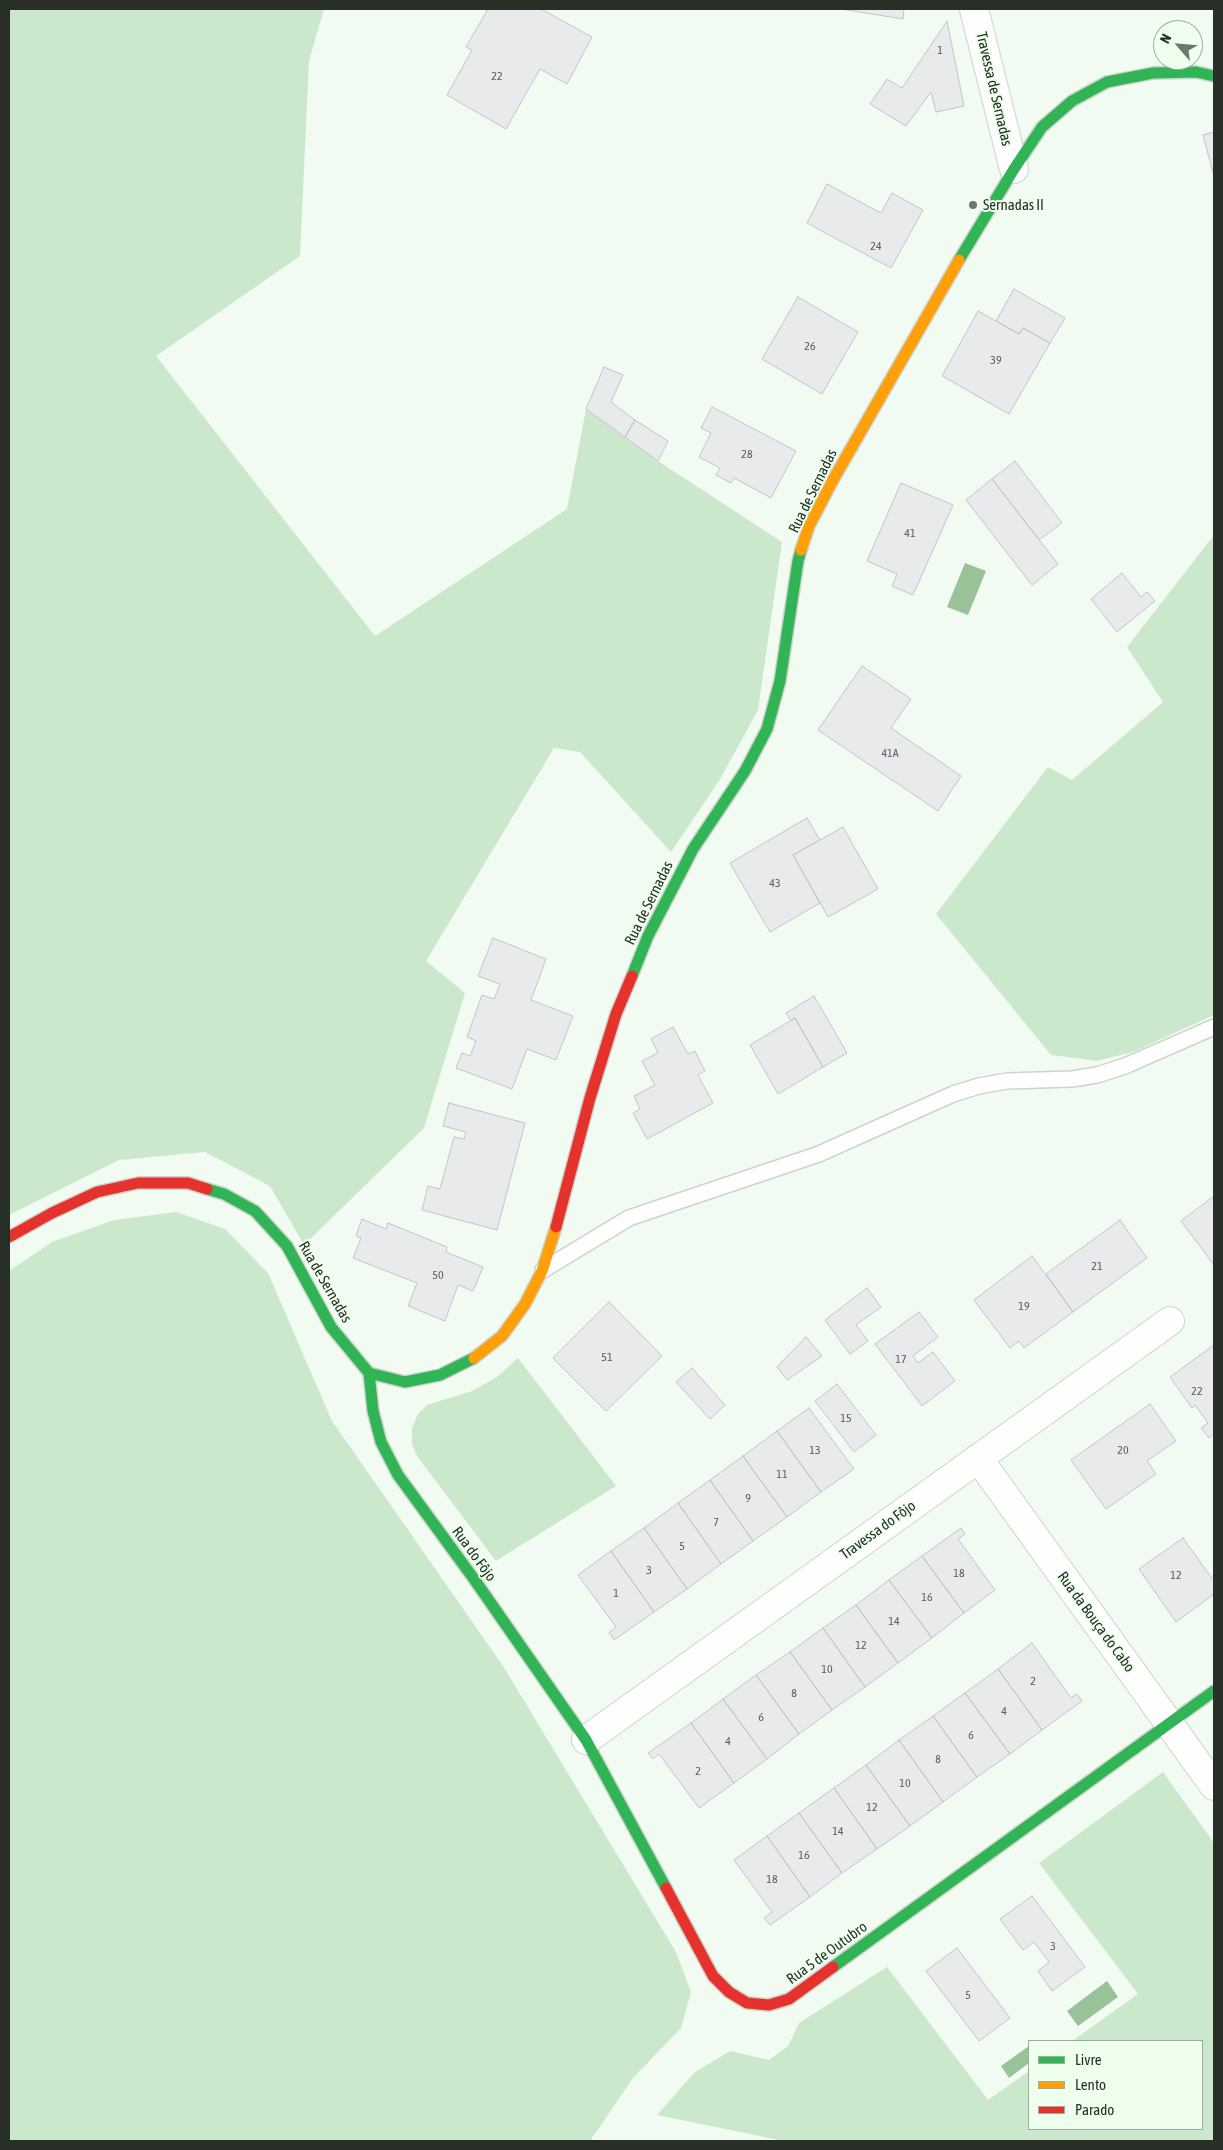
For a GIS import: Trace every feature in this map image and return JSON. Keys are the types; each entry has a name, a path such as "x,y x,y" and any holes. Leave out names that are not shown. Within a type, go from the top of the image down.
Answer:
{"street":[{"name":"Travessa de Sernadas","path":"974,9 1014,168"},
{"name":"Rua de Sernadas","path":"9,1237 52,1213 97,1192 138,1183 188,1183 224,1194 255,1211 287,1246 331,1327 369,1373 405,1382 440,1375 478,1356 502,1336 525,1304 542,1271 590,1098 616,1014 648,936 693,849 745,771 767,729 780,681 798,561 809,526 838,471 1014,168 1042,127 1072,101 1107,82 1152,73 1196,72 1214,76"},
{"name":"Travessa do Fôjo","path":"586,1740 1170,1321"},
{"name":"Rua do Fôjo","path":"369,1373 373,1411 381,1442 398,1475 474,1579 586,1740"},
{"name":"Rua da Bouça do Cabo","path":"978,1458 1214,1786"},
{"name":"Rua 5 de Outubro","path":"586,1740 713,1976 729,1992 747,2003 769,2004 789,1999 1214,1691"}],"lane":[{"path":"542,1271 629,1218 819,1154 953,1094 979,1086 1008,1081 1072,1079 1097,1076 1133,1063 1214,1027"}],"shaded area":[{"path":"9,9 324,9 309,61 300,256 156,356 375,636 567,509 586,409 658,461 782,542 758,710 719,781 671,852 580,752 554,748 426,961 465,993 424,1128 304,1245 270,1186 205,1152 119,1160 9,1215"},
{"path":"1214,535 1214,1015 1133,1052 1097,1061 1051,1055 936,914 1048,767 1072,780 1163,702 1127,647"},
{"path":"965,563 986,571 968,615 947,607"},
{"path":"176,1212 225,1229 268,1273 332,1421 503,1666 676,1952 691,1992 681,2028 633,2078 590,2141 9,2141 9,1271 52,1242 114,1220"},
{"path":"518,1358 616,1486 496,1561 417,1456 412,1444 412,1428 418,1414 427,1405 472,1391 497,1377"},
{"path":"1163,1772 1214,1843 1214,2141 784,2141 657,2115 695,2072 730,2051 769,2060 788,2046 799,2023 887,1967 988,2100 1028,2072 1028,2130 1203,2130 1203,2040 1073,2040 1138,1994 1039,1863"},
{"path":"1107,1981 1118,1997 1078,2026 1067,2011"},
{"path":"1028,2047 1028,2064 1009,2078 1001,2066"}],"building":[{"path":"488,9 541,9 592,37 567,84 540,69 506,129 447,95 472,50 466,47"},
{"path":"841,9 904,9 903,19"},
{"path":"947,21 964,106 936,112 931,92 906,126 870,104 887,79 902,88"},
{"path":"1214,132 1214,177 1203,135"},
{"path":"827,184 881,213 892,193 923,210 891,268 807,223"},
{"path":"1014,289 1065,318 1050,343 1023,328 1019,334 996,321"},
{"path":"798,297 858,332 822,394 762,359"},
{"path":"978,311 1019,334 1023,328 1050,343 1009,414 942,376"},
{"path":"604,367 623,375 611,402 635,420 625,437 586,409"},
{"path":"712,407 796,451 771,498 734,478 731,483 716,475 720,468 699,457 711,433 701,428"},
{"path":"635,420 668,441 658,461 625,437"},
{"path":"1015,461 1062,523 1039,540 992,479"},
{"path":"992,479 1058,564 1032,585 966,500"},
{"path":"901,483 953,505 913,595 892,586 897,574 867,561"},
{"path":"1122,573 1141,597 1147,592 1155,601 1117,632 1091,599"},
{"path":"862,666 911,699 891,728 961,776 938,811 818,730"},
{"path":"807,818 820,840 793,855 820,903 770,932 730,863"},
{"path":"843,827 878,889 828,917 793,855"},
{"path":"493,938 546,959 531,1000 573,1016 556,1060 527,1049 512,1089 456,1068 462,1053 470,1056 476,1041 467,1037 482,995 494,999 500,984 478,976"},
{"path":"814,996 847,1053 823,1067 795,1018 791,1021 786,1013"},
{"path":"795,1018 823,1067 778,1094 750,1045"},
{"path":"673,1027 688,1054 695,1051 705,1071 698,1075 713,1103 647,1139 633,1113 640,1109 634,1096 655,1085 642,1061 658,1053 651,1039"},
{"path":"449,1103 525,1123 497,1230 422,1210 428,1186 440,1189 454,1137 464,1139 466,1132 443,1126"},
{"path":"1214,1196 1214,1265 1181,1221"},
{"path":"362,1219 386,1229 388,1223 447,1247 446,1252 483,1267 473,1291 458,1285 445,1321 408,1306 417,1283 353,1258 361,1238 356,1236"},
{"path":"1120,1220 1147,1258 1073,1312 1046,1274"},
{"path":"1032,1256 1073,1312 1024,1348 1019,1341 1010,1348 974,1300"},
{"path":"867,1288 881,1307 856,1325 868,1341 850,1354 825,1320"},
{"path":"609,1302 662,1356 606,1411 553,1358"},
{"path":"919,1312 938,1337 913,1356 918,1363 933,1352 955,1381 922,1406 875,1344"},
{"path":"806,1337 822,1356 787,1380 777,1367"},
{"path":"1214,1345 1214,1434 1209,1438 1201,1428 1208,1423 1195,1405 1192,1408 1170,1377"},
{"path":"692,1368 725,1405 710,1419 676,1382"},
{"path":"837,1384 876,1435 854,1452 815,1401"},
{"path":"1150,1404 1176,1441 1147,1461 1156,1474 1106,1509 1071,1460"},
{"path":"809,1408 854,1469 821,1492 777,1431"},
{"path":"777,1431 821,1492 787,1517 743,1456"},
{"path":"743,1456 787,1517 753,1541 710,1480"},
{"path":"710,1480 753,1541 721,1564 678,1503"},
{"path":"678,1503 721,1564 687,1589 644,1528"},
{"path":"644,1528 687,1589 654,1612 611,1551"},
{"path":"961,1528 965,1534 958,1539 995,1590 964,1613 922,1556"},
{"path":"1183,1538 1214,1581 1214,1594 1176,1622 1139,1569"},
{"path":"611,1551 654,1612 614,1640 609,1633 616,1627 578,1575"},
{"path":"922,1556 964,1613 932,1638 889,1580"},
{"path":"889,1580 932,1638 898,1663 856,1605"},
{"path":"856,1605 898,1663 865,1687 823,1628"},
{"path":"823,1628 865,1687 832,1710 790,1652"},
{"path":"1032,1643 1071,1698 1077,1694 1082,1701 1042,1730 998,1669"},
{"path":"790,1652 832,1710 799,1734 756,1675"},
{"path":"998,1669 1042,1730 1010,1754 965,1693"},
{"path":"756,1675 799,1734 767,1759 723,1699"},
{"path":"965,1693 1010,1754 977,1777 933,1716"},
{"path":"723,1699 767,1759 734,1783 691,1723"},
{"path":"933,1716 977,1777 943,1802 899,1740"},
{"path":"691,1723 734,1783 699,1808 659,1754 653,1759 648,1753"},
{"path":"899,1740 943,1802 910,1826 866,1765"},
{"path":"866,1765 910,1826 877,1849 834,1788"},
{"path":"834,1788 877,1849 842,1873 799,1813"},
{"path":"799,1813 842,1873 810,1897 767,1836"},
{"path":"767,1836 810,1897 770,1925 764,1918 772,1912 734,1860"},
{"path":"1032,1896 1085,1967 1052,1991 1038,1971 1049,1962 1034,1942 1023,1950 1000,1919"},
{"path":"957,1948 1010,2018 979,2041 926,1971"}],"traffic: fast":[{"path":"959,260 1014,169 1042,127 1072,101 1107,82 1153,73 1196,72 1214,76"},
{"path":"632,976 648,936 693,849 745,771 767,729 780,681 801,550"},
{"path":"207,1189 224,1194 255,1211 287,1246 331,1327 369,1373 405,1382 440,1375 474,1358"},
{"path":"369,1373 373,1411 381,1442 398,1475 474,1579 586,1740 666,1888"},
{"path":"833,1967 1214,1691"}],"traffic: slow":[{"path":"801,550 809,526 833,480 959,260"},
{"path":"474,1358 502,1336 525,1304 542,1271 556,1227"}],"traffic: jam":[{"path":"556,1227 590,1098 616,1014 632,976"},
{"path":"9,1237 52,1213 97,1192 138,1183 188,1183 207,1189"},
{"path":"666,1888 713,1976 729,1992 747,2003 769,2005 789,1999 833,1967"}],"place":[{"name":"Sernadas II","path":"973,205"}]}
